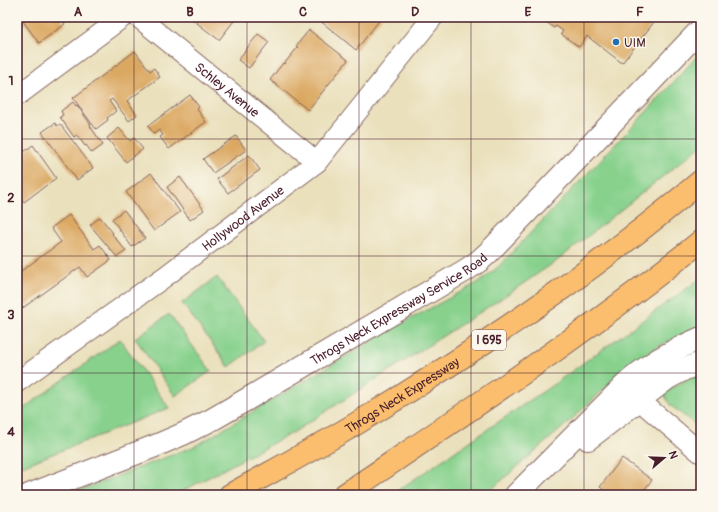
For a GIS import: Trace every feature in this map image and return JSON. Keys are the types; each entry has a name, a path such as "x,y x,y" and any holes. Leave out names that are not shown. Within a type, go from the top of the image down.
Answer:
{"highway":[{"name":"Throgs Neck Expressway","path":"230,495 358,423 433,376 537,307 587,271 701,181"},
{"path":"344,495 556,350 701,241"}],"street":[{"path":"17,96 123,17"},
{"name":"Schley Avenue","path":"138,17 317,162"},
{"name":"Hollywood Avenue","path":"17,382 163,278 317,162 433,17"},
{"name":"Throgs Neck Expressway Service Road","path":"29,495 154,446 207,422 446,283 479,261 701,29"},
{"path":"631,393 641,371 655,361 701,338"},
{"path":"520,492 631,393 701,363"},
{"path":"631,393 701,453"}],"green space":[{"path":"701,52 701,146 558,260 499,300 294,432 175,495 68,495 195,446 390,330 481,281 498,267 649,109"},
{"path":"217,277 264,341 229,367 182,303"},
{"path":"701,278 701,326 659,346 627,368 570,421 485,495 391,495 557,382"},
{"path":"169,314 211,371 175,396 135,338"},
{"path":"120,339 169,408 17,468 17,413"},
{"path":"701,371 701,429 670,405 665,396 665,392"}],"building":[{"path":"20,17 60,17 65,24 39,43"},
{"path":"189,17 237,17 219,40"},
{"path":"319,17 382,17 356,50 318,19"},
{"name":"UIM","path":"540,17 658,17 622,63 587,36 579,47 561,34 563,31 556,26 554,28"},
{"path":"309,30 348,60 308,110 270,80 298,47 296,46"},
{"path":"258,34 269,42 249,68 238,60"},
{"path":"135,51 150,71 154,68 160,77 127,101 137,115 129,121 112,99 109,101 116,111 107,118 108,120 96,129 73,98"},
{"path":"190,95 199,107 197,109 206,122 169,149 160,137 163,135 159,130 154,134 148,126"},
{"path":"73,102 76,106 77,105 91,125 90,126 103,145 92,153 77,135 74,137 60,117 63,115 61,111"},
{"path":"55,123 57,126 60,124 93,168 77,180 42,132"},
{"path":"119,128 130,141 134,138 143,149 126,162 107,138"},
{"path":"236,136 246,150 213,173 203,159"},
{"path":"33,145 56,178 24,202 17,192 17,157"},
{"path":"249,155 260,170 228,193 217,179"},
{"path":"151,173 180,212 154,231 126,192"},
{"path":"180,177 204,210 190,220 167,187"},
{"path":"124,210 145,238 132,247 112,219"},
{"path":"69,215 94,249 100,245 111,260 87,277 80,267 17,312 17,274 61,242 51,228"},
{"path":"100,217 126,251 117,257 90,225"},
{"path":"622,458 652,480 640,495 611,495 600,487"}],"place":[{"name":"UIM","path":"616,42"}]}
